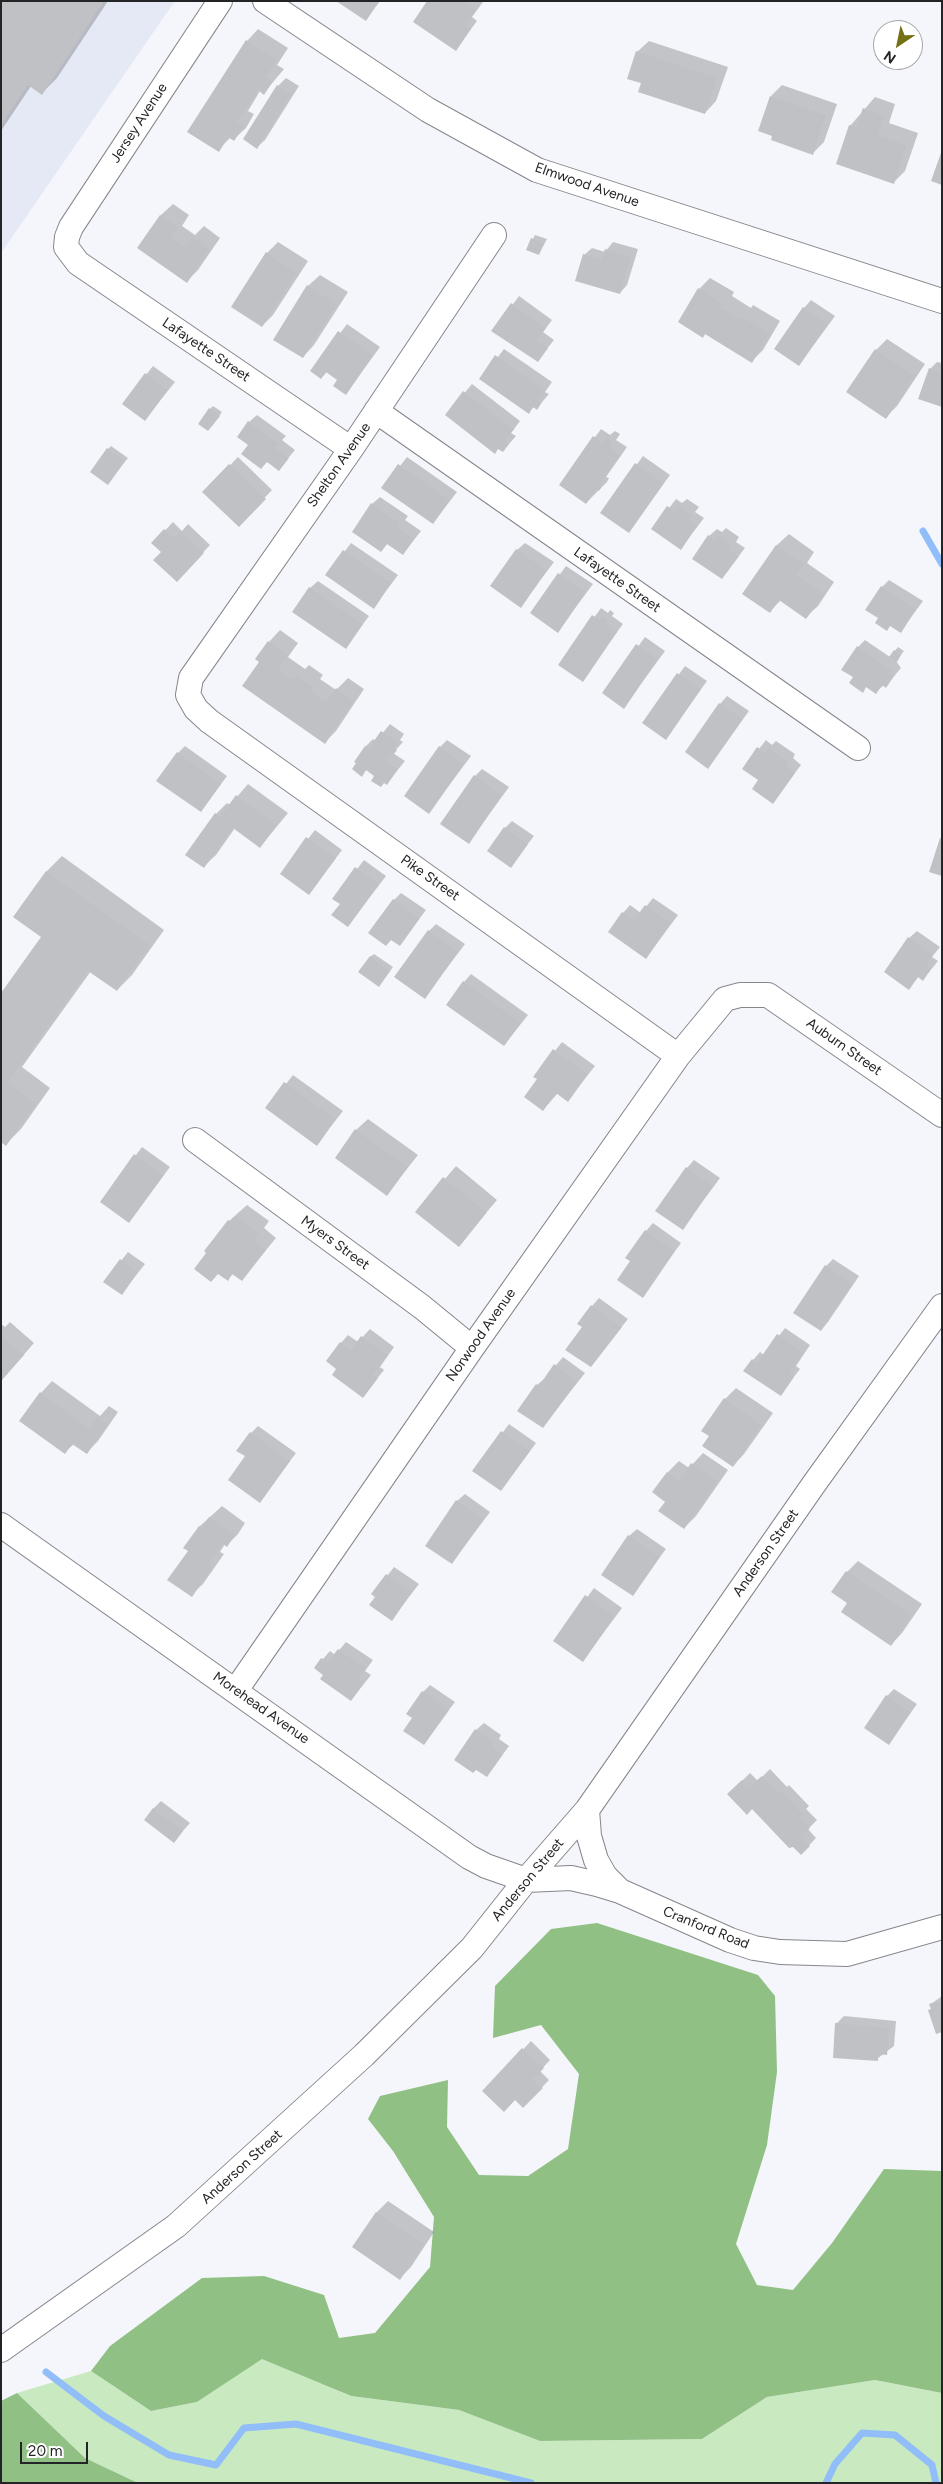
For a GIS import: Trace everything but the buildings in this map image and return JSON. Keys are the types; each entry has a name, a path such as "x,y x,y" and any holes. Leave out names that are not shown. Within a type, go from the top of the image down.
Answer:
{"street":[{"name":"Jersey Avenue","path":"66,247 71,227 220,1"},
{"name":"Elmwood Avenue","path":"265,1 428,110 537,170 942,301"},
{"name":"Shelton Avenue","path":"188,695 191,678 351,449 494,235"},
{"name":"Lafayette Street","path":"66,247 78,263 351,449"},
{"name":"Lafayette Street","path":"376,411 858,748"},
{"name":"Pike Street","path":"188,695 196,709 209,721 678,1056"},
{"name":"Norwood Avenue","path":"236,1690 472,1348 678,1056 725,999 740,995"},
{"name":"Auburn Street","path":"740,995 768,995 942,1115"},
{"name":"Myers Street","path":"195,1140 422,1307 472,1348"},
{"name":"Anderson Street","path":"1,2350 176,2226 254,2158 364,2055 472,1948 526,1880 587,1810 814,1484 942,1306"},
{"name":"Morehead Avenue","path":"1,1526 236,1690 469,1857 486,1866 526,1880"},
{"name":"Cranford Road","path":"587,1810 589,1836 596,1860 605,1876 620,1891"},
{"name":"Cranford Road","path":"526,1880 571,1878 620,1891 730,1940 754,1948 780,1952 826,1955 847,1954 942,1927"}],"shaded area":[{"path":"1,1 175,1 1,253"}],"green space":[{"path":"597,1923 758,1975 775,1996 777,2072 767,2145 736,2244 757,2285 793,2290 832,2243 884,2169 942,2171 942,2393 875,2380 767,2397 702,2439 540,2441 459,2410 351,2396 262,2359 197,2402 151,2411 91,2371 110,2346 202,2278 264,2276 324,2295 339,2338 375,2333 430,2267 434,2217 393,2151 368,2119 380,2096 448,2080 447,2127 479,2175 528,2176 568,2149 579,2074 541,2025 493,2038 495,1986 551,1929"},
{"path":"262,2358 350,2396 459,2410 540,2441 702,2439 767,2397 875,2380 942,2393 942,2483 138,2483 85,2458 17,2393 91,2371 151,2411 197,2402"},
{"path":"17,2393 85,2458 138,2483 1,2483 1,2401"}],"waterway":[{"path":"923,531 942,564"},
{"path":"46,2372 104,2416 169,2455 216,2465 244,2428 296,2424 531,2483"},
{"path":"826,2483 835,2464 862,2433 895,2435 932,2465 936,2483"}]}
